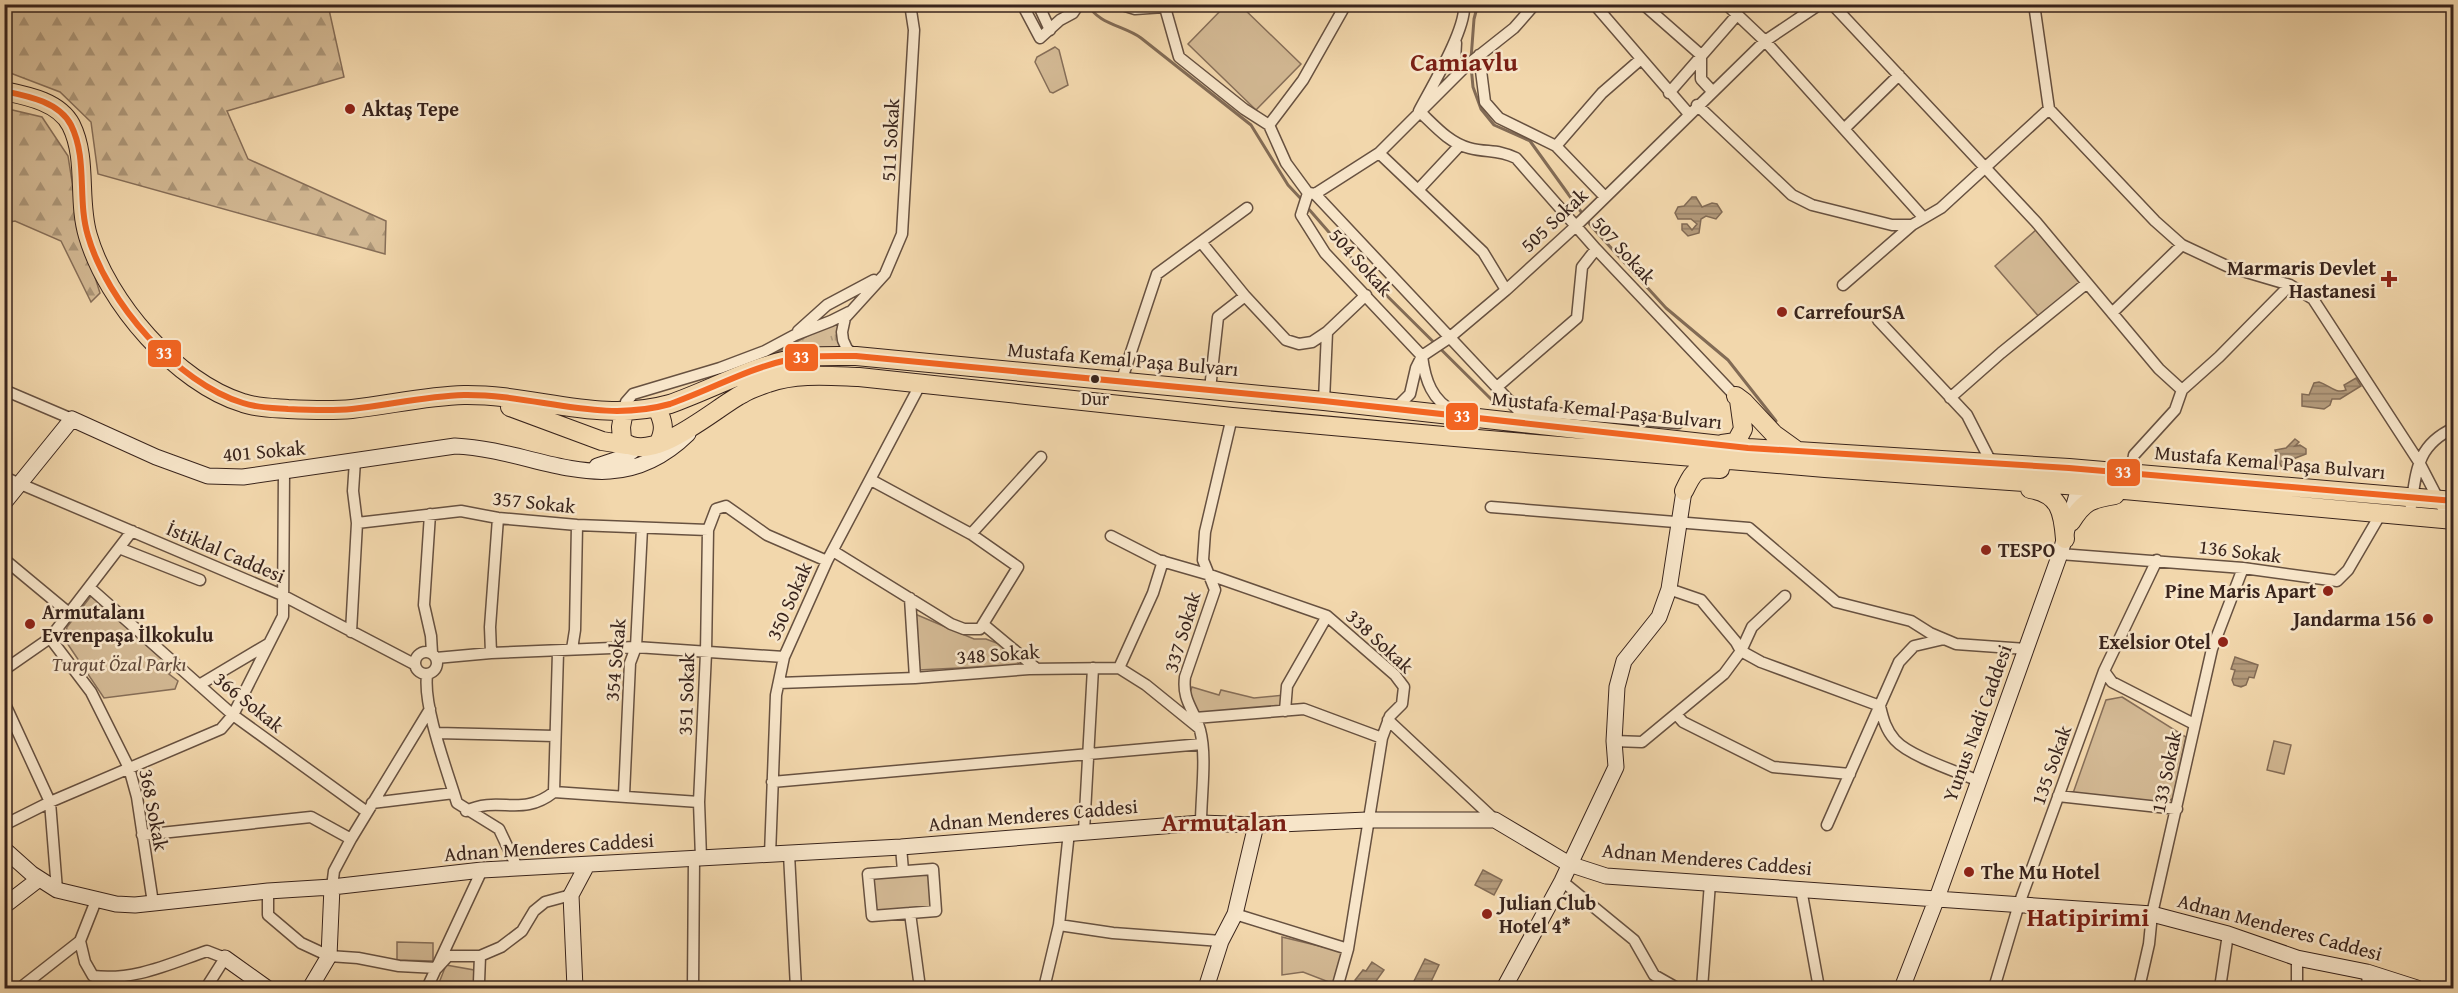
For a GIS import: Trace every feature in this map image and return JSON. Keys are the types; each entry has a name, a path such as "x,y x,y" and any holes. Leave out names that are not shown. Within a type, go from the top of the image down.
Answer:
{"highway":[{"path":"4,91 49,104 70,123 80,149 87,236 99,262 126,310 178,366 204,386 244,404 315,411 350,409 408,399 484,395 599,412 657,408 663,422 663,435 658,444 649,448 602,441 512,408 484,395"},
{"name":"Mustafa Kemal Paşa Bulvarı","path":"657,408 696,395 759,368 788,360 819,356 856,356 1210,389 1718,445 1747,454 1825,468 1983,481 2131,474 2445,500"},
{"name":"Mustafa Kemal Paşa Bulvarı","path":"658,444 675,437 743,393 771,382 804,376 859,377 1232,417 1557,445 1747,454 1801,453 1992,464 2082,478 2160,494 2451,520"},
{"path":"1718,445 1736,442 1743,429 1738,398"},
{"path":"1738,398 1781,440 1801,453"},
{"path":"624,411 621,427 622,440 631,447"},
{"path":"1557,445 1670,461 1678,466 1684,491"},
{"path":"1684,491 1692,474 1701,467 1763,471 1825,468"},
{"path":"1983,481 2036,490 2050,496 2060,506 2064,519 2063,547"},
{"path":"2071,522 2081,506 2095,498 2160,494"}],"street":[{"name":"511 Sokak","path":"624,411 626,402 633,394 720,368 765,351 795,335 849,312 885,274 902,234 914,30 910,4"},
{"path":"1022,4 1040,38 1060,20 1074,13 1079,4"},
{"path":"1038,4 1050,30"},
{"path":"1119,4 1136,7 1164,6 1179,57 1244,109 1269,125 1286,163 1312,194 1518,410 1678,423"},
{"path":"1269,125 1303,80 1346,4"},
{"path":"1419,111 1457,34 1464,15 1464,4"},
{"path":"1312,194 1379,153 1466,66 1514,28 1535,4"},
{"path":"1594,4 1689,114"},
{"path":"1643,4 1701,55 1701,79 1712,91"},
{"path":"1726,4 1765,41 1923,217"},
{"name":"505 Sokak","path":"1422,356 1449,338 1506,290 1577,225 1697,105 1765,41 1820,4"},
{"path":"1833,4 2036,222 2159,369 2182,390"},
{"path":"2034,4 2049,109 2155,221 2182,245 2229,267 2290,285 2302,291 2318,305 2420,469 2445,500 2451,520"},
{"path":"1669,93 1737,15"},
{"path":"1457,34 1455,60 1459,66 1466,66"},
{"path":"1479,55 1485,102 1499,118 1556,146 1605,197"},
{"path":"1556,146 1602,93 1641,59"},
{"path":"1844,129 1899,75"},
{"path":"1697,105 1792,195 1812,205 1866,220 1892,225 1912,225"},
{"path":"1844,285 1912,225 1941,208 2049,109"},
{"path":"1418,190 1460,145 1419,111"},
{"name":"507 Sokak","path":"1460,145 1471,149 1500,150 1516,158 1596,249 1738,398 1747,414 1750,428 1747,454"},
{"path":"1379,153 1484,252 1506,290"},
{"name":"504 Sokak","path":"1312,194 1301,215 1325,253 1422,356"},
{"path":"1121,382 1157,274 1247,208"},
{"path":"1201,242 1245,296 1286,340 1299,344 1312,342 1327,332 1366,295"},
{"path":"2112,313 2182,245"},
{"path":"1497,387 1576,318 1582,267 1596,249"},
{"name":"511 Sokak","path":"795,335 827,305 885,274"},
{"path":"1950,398 2087,283"},
{"path":"2131,474 2133,455 2175,410 2182,390 2219,357 2290,285"},
{"path":"1210,389 1218,317 1245,296"},
{"path":"849,312 842,332 848,349 856,356"},
{"path":"1878,320 1967,415 1992,464"},
{"path":"1324,401 1327,332"},
{"path":"1383,408 1399,405 1410,394 1416,368 1422,356"},
{"path":"1422,356 1424,370 1436,399 1452,411 1472,418"},
{"name":"350 Sokak","path":"770,855 776,695 784,657 830,556 921,383"},
{"path":"657,408 656,398 664,384"},
{"name":"401 Sokak","path":"4,390 156,457 208,476 243,477 455,446 476,447 505,454"},
{"name":"337 Sokak","path":"1201,823 1202,744 1197,723 1184,692 1184,680 1215,590 1203,560 1205,532 1232,417"},
{"path":"4,503 72,419"},
{"path":"505,454 596,472 626,470 650,463 672,449 703,419"},
{"path":"2409,517 2427,446 2435,437 2454,428"},
{"path":"650,463 656,454 658,444"},
{"path":"505,454 596,466 624,457 631,447"},
{"path":"971,534 1041,457"},
{"path":"351,632 357,523 357,504 353,491 355,461"},
{"path":"4,825 50,802 221,729 233,715 283,616 284,472"},
{"name":"İstiklal Caddesi","path":"4,477 282,595 414,664"},
{"name":"Yunus Nadi Caddesi","path":"1902,988 1937,898 2063,547 2082,478"},
{"path":"708,530 716,509 726,506 767,535 830,556 964,629 980,628 1018,567 971,534 871,480"},
{"path":"1504,988 1562,881 1616,767 1614,741 1617,687 1624,661 1659,617 1669,589 1684,491"},
{"path":"1491,507 1749,528 1836,602 1911,621 1929,633 1956,644 2026,649"},
{"name":"357 Sokak","path":"357,523 461,511 498,518 577,525 708,530"},
{"path":"430,514 424,605 434,655 437,665 434,672 427,675 416,670 414,664 416,656 423,652 434,655 558,652 636,647 784,657"},
{"name":"136 Sokak","path":"2063,547 2337,581 2348,570 2380,515"},
{"path":"491,653 490,627 498,518"},
{"path":"572,650 575,630 577,525"},
{"name":"354 Sokak","path":"624,795 630,663 636,647 642,528"},
{"name":"351 Sokak","path":"693,988 706,653 708,530"},
{"path":"4,670 50,638 132,531"},
{"name":"338 Sokak","path":"1111,536 1163,561 1328,616 1395,675 1404,687 1402,704 1390,716 1382,738 1348,949 1336,988"},
{"path":"119,548 200,580"},
{"path":"4,559 69,613"},
{"name":"135 Sokak","path":"1994,988 2019,904 2104,671 2157,560"},
{"path":"1163,561 1154,593 1119,668 1197,723 1304,709 1382,738"},
{"name":"133 Sokak","path":"2139,988 2150,944 2152,914 2212,649 2243,568"},
{"name":"366 Sokak","path":"89,587 233,715 370,808"},
{"path":"1669,589 1701,600 1741,651 1761,662 1880,706"},
{"path":"1614,741 1642,742 1724,674 1741,651 1752,627 1785,596"},
{"path":"910,598 915,678"},
{"path":"1285,711 1287,686 1328,616"},
{"path":"983,624 1037,669"},
{"name":"368 Sokak","path":"50,638 91,692 129,768 137,797 153,903"},
{"path":"1827,825 1899,662 1914,646 1944,639"},
{"path":"199,685 268,644"},
{"path":"554,792 558,652"},
{"path":"1044,988 1059,925 1089,755 1093,668"},
{"name":"348 Sokak","path":"779,683 915,678 1037,669 1119,668"},
{"path":"2104,671 2112,682 2194,724"},
{"path":"427,675 425,690 457,803 466,811 499,829 517,867"},
{"path":"4,702 50,802 57,890"},
{"path":"1880,706 1885,725 1896,742 1913,753 1979,781"},
{"path":"310,988 329,956 334,871 430,710"},
{"path":"1676,714 1683,722 1773,767 1850,774"},
{"path":"1388,720 1495,820"},
{"path":"437,733 554,736"},
{"path":"772,782 1202,744"},
{"path":"466,811 480,804 540,803 554,792 624,795 699,802"},
{"path":"370,808 454,793"},
{"path":"2058,796 2177,809"},
{"path":"142,835 311,817 351,839"},
{"name":"Adnan Menderes Caddesi","path":"4,849 35,876 57,890 116,904 153,903 332,887 517,867 901,847 1077,831 1201,823 1256,825 1367,820 1495,820 1569,864 1606,876 2152,914 2228,934 2297,958 2367,972 2418,988"},
{"path":"1206,988 1221,941 1235,914 1256,825"},
{"path":"901,847 903,871"},
{"path":"789,854 796,988"},
{"path":"575,988 571,895 587,865"},
{"path":"933,869 936,911 872,916 868,874 903,871 933,869"},
{"path":"427,988 482,870"},
{"path":"4,906 35,876"},
{"path":"1562,881 1634,940 1654,975 1677,988"},
{"path":"1702,988 1710,883"},
{"path":"1801,889 1819,988"},
{"path":"268,891 268,915 300,943 329,956 358,958 399,966 436,968 448,956 480,956 501,947 522,931 534,911 545,902 571,895"},
{"path":"26,987 80,941 97,898"},
{"path":"910,913 920,988"},
{"path":"1235,914 1348,949"},
{"path":"1059,925 1113,933 1221,941"},
{"path":"2220,988 2228,934"},
{"path":"80,941 85,962 93,976 110,979 136,976 207,951 225,958 267,988"},
{"path":"480,956 479,982 482,988"},
{"path":"206,988 225,958"},
{"path":"2297,958 2297,988"},
{"path":"2367,972 2368,988"}],"green space":[{"path":"4,5 328,5 344,77 227,111 248,159 386,221 385,254 98,174 91,122 60,92 5,71"},
{"path":"1226,5 1240,5 1301,64 1256,110 1188,44"},
{"path":"1055,47 1059,50 1068,85 1053,93 1050,92 1035,62 1037,57"},
{"path":"4,108 42,117 68,156 79,226 100,293 91,302 61,241 15,221 5,223"},
{"path":"2037,229 2082,281 2040,318 1995,266"},
{"path":"841,318 844,350 770,356"},
{"name":"Turgut Özal Parkı","path":"91,596 173,669 169,674 178,681 175,689 104,698 65,640 67,627"},
{"path":"915,614 974,639 986,639 1002,645 1015,654 1019,665 918,670"},
{"path":"1192,687 1219,695 1221,690 1254,698 1284,695 1283,709 1202,714 1192,708 1189,695"},
{"path":"2122,697 2186,737 2173,798 2160,807 2072,796 2106,700"},
{"path":"2274,741 2291,745 2284,774 2267,770"},
{"path":"932,871 935,909 874,915 870,876"},
{"path":"1282,937 1344,952 1334,984 1303,972 1282,975"},
{"path":"397,942 433,943 433,961 397,960"},
{"path":"446,965 474,970 474,988 437,988"}],"shaded area":[{"path":"1692,197 1696,197 1702,207 1712,203 1717,204 1722,212 1716,219 1706,216 1701,219 1699,233 1688,236 1682,230 1682,224 1687,224 1692,230 1697,224 1691,219 1678,219 1675,213 1678,207 1684,206"},
{"path":"2356,378 2361,386 2340,399 2332,399 2330,405 2324,409 2302,406 2302,394 2309,395 2314,383 2319,382 2342,391 2346,390 2344,385"},
{"path":"2295,439 2299,442 2295,446 2300,445 2306,449 2306,454 2293,459 2285,467 2281,466 2275,450 2286,448"},
{"path":"2235,657 2258,665 2254,678 2249,677 2246,685 2241,687 2234,685 2232,680 2235,670 2231,669"},
{"path":"1483,870 1502,880 1494,895 1475,885"},
{"path":"1425,959 1439,965 1428,988 1413,983"},
{"path":"1372,962 1384,970 1371,988 1367,988 1355,980 1363,970 1366,971"}],"waterway":[{"path":"1088,4 1098,16 1141,38 1251,125 1288,185 1303,201"},
{"path":"1471,59 1474,19 1478,4"},
{"path":"1471,66 1473,87 1481,109 1494,125 1530,141 1592,227 1666,308 1728,360 1776,421"},
{"path":"1307,207 1368,277 1495,403"}],"transit line":[{"name":"33","path":"4,91 51,105 66,117 71,125 79,152 83,208 88,236 97,261 128,313 170,359 194,378 218,393 254,406 344,410 464,395 516,399 592,410 644,409 670,404 757,369 787,360 856,356 1324,401 1748,448 2069,468 2454,501"}],"place":[{"name":"Aktaş Tepe","path":"350,109"},
{"name":"Marmaris Devlet Hastanesi","path":"2389,279"},
{"name":"CarrefourSA","path":"1782,312"},
{"name":"Dur","path":"1095,379"},
{"name":"TESPO","path":"1986,550"},
{"name":"Pine Maris Apart","path":"2328,591"},
{"name":"Jandarma 156","path":"2428,619"},
{"name":"Armutalanı Evrenpaşa İlkokulu","path":"30,624"},
{"name":"Exelsior Otel","path":"2223,642"},
{"name":"The Mu Hotel","path":"1969,872"},
{"name":"Julian Club Hotel 4*","path":"1487,914"}],"district":[{"name":"Camiavlu","path":"1464,62"},
{"name":"Armutalan","path":"1224,822"},
{"name":"Hatipirimi","path":"2088,917"}]}
